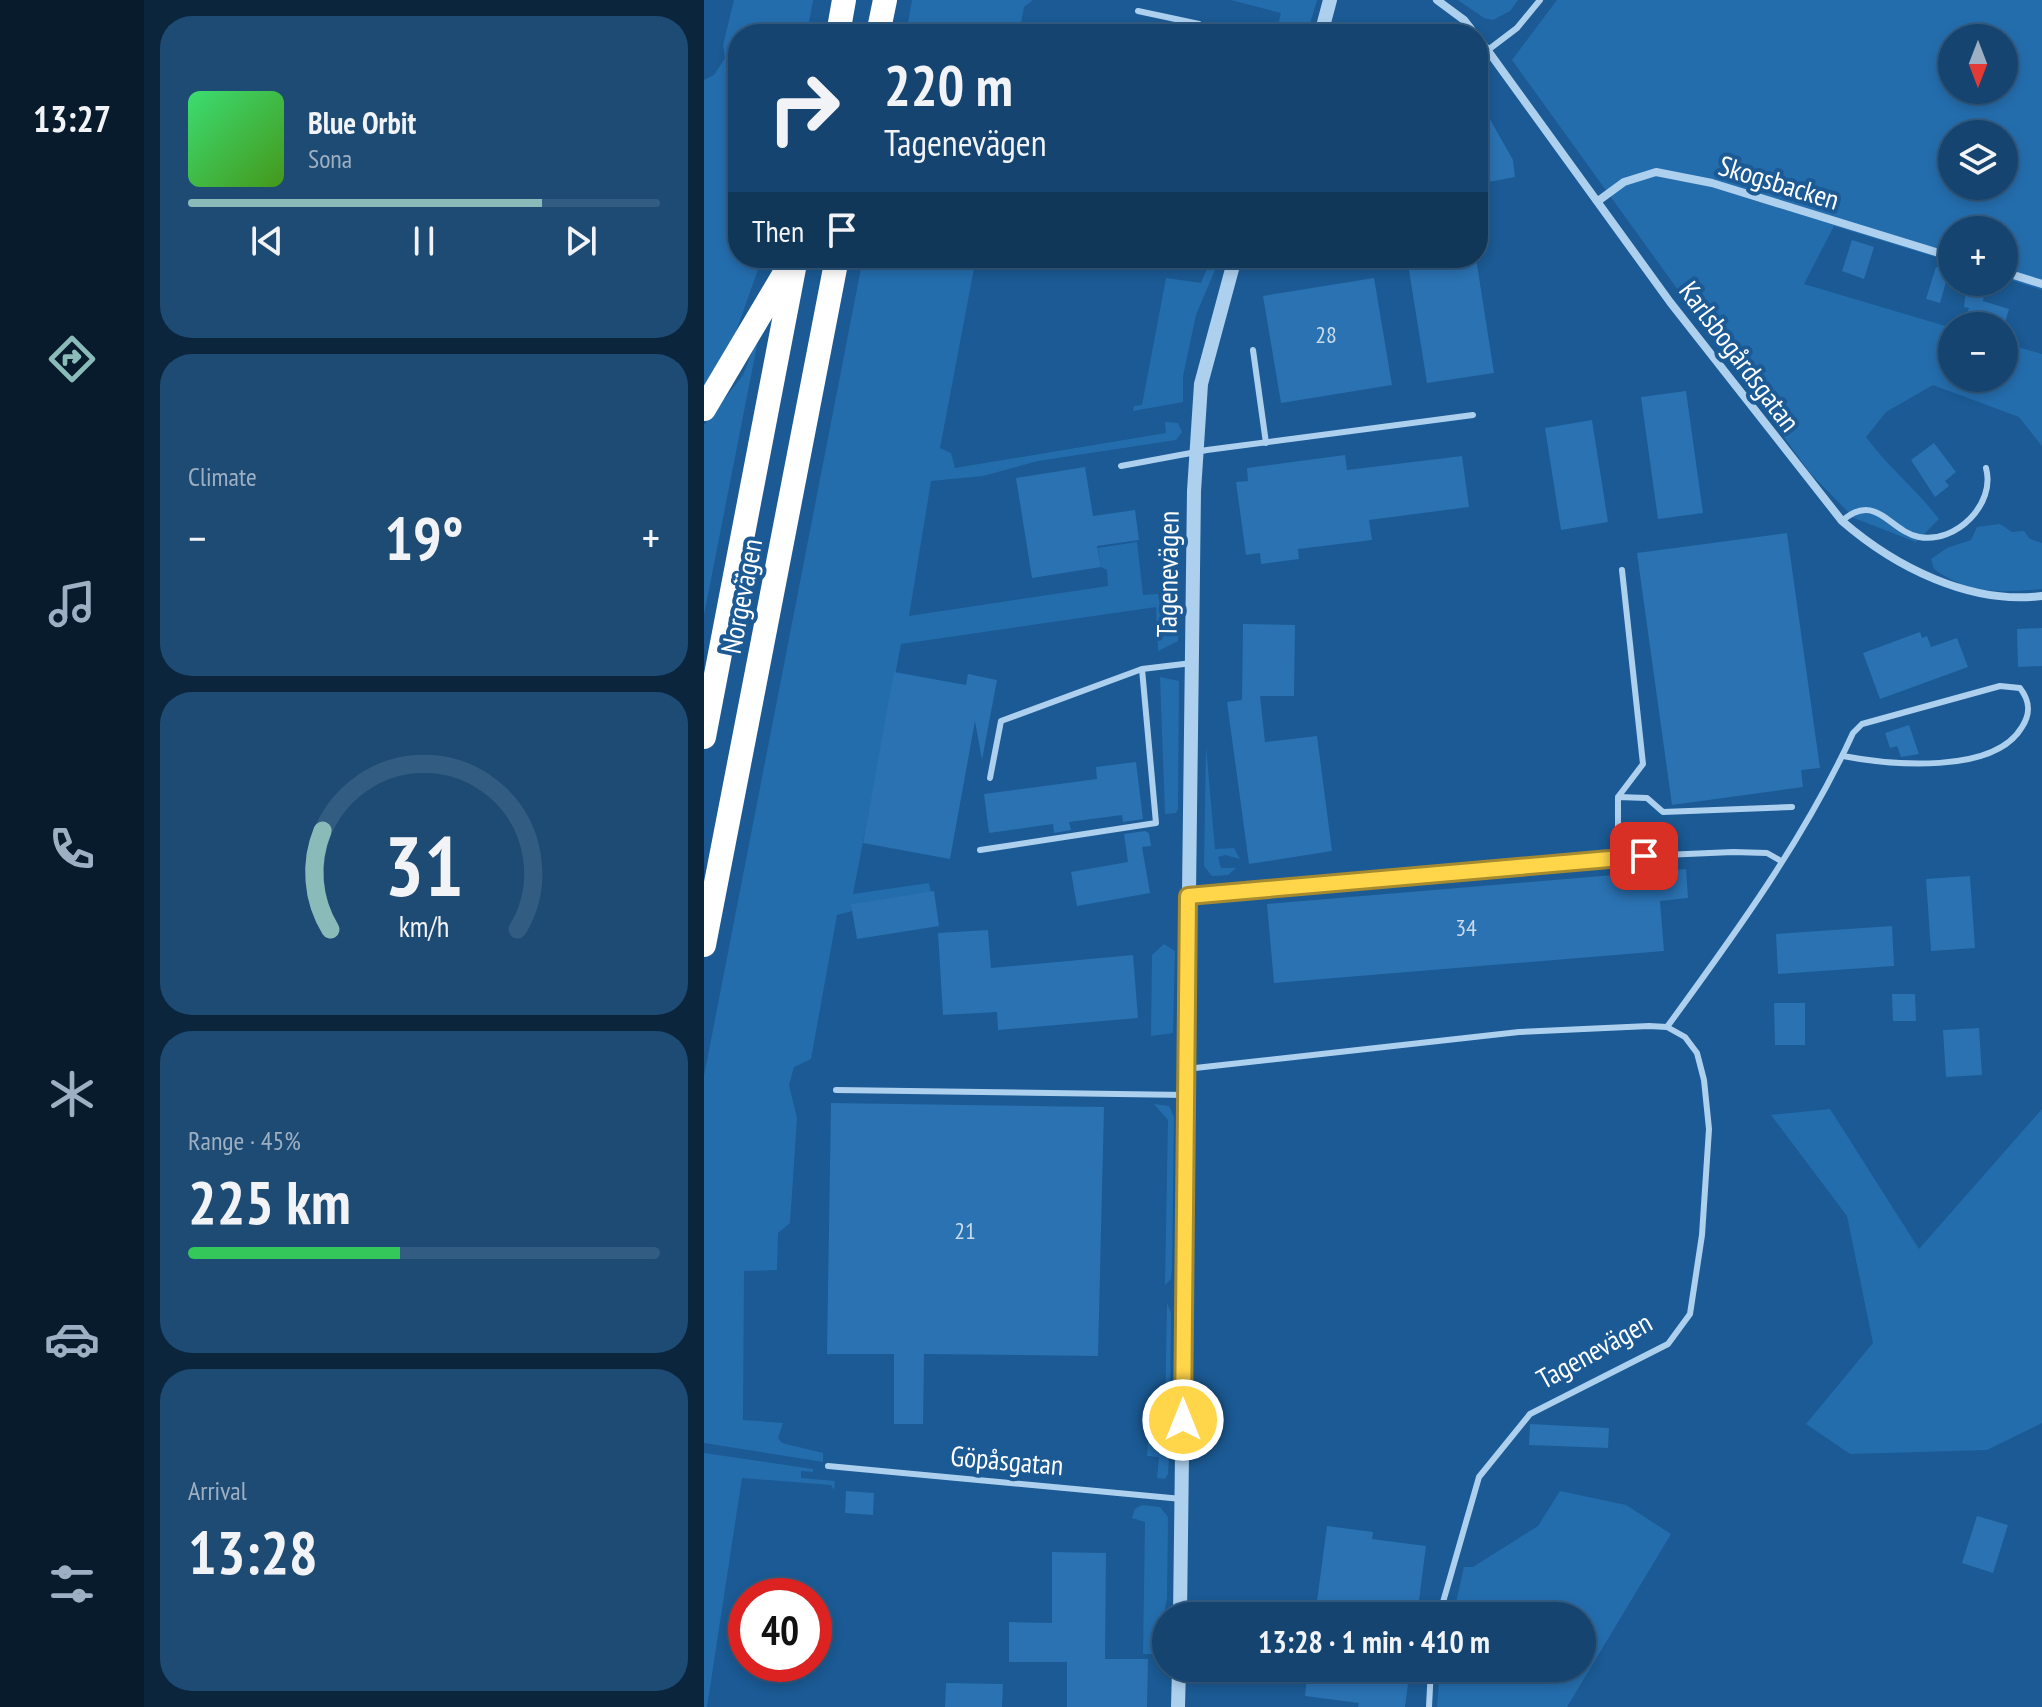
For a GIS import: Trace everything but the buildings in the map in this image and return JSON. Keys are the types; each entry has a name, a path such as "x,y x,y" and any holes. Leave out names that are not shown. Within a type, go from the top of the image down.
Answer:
{"highway":[{"path":"840,24 844,0"},
{"path":"880,24 885,0"},
{"path":"704,409 788,268"},
{"name":"Norgevägen","path":"704,737 792,268"},
{"name":"Norgevägen","path":"704,945 835,268"}],"street":[{"path":"1324,24 1330,0"},
{"name":"Karlsbogårdsgatan","path":"1437,0 1467,24"},
{"name":"Karlsbogårdsgatan","path":"1488,50 1680,314 1842,521 1860,537 1934,579 1984,595 2042,596"},
{"name":"Skogsbacken","path":"1598,201 1624,182 1656,172 1712,183 1938,253"},
{"name":"Tagenevägen","path":"1180,1602 1185,1069 1197,452 1201,384 1232,268"},
{"path":"2018,276 2042,284"},
{"path":"1178,1707 1179,1682"}],"lane":[{"path":"1488,50 1517,28 1540,0"},
{"path":"1138,11 1199,24"},
{"path":"1253,350 1266,443"},
{"path":"1121,466 1197,452 1473,415"},
{"path":"1842,521 1857,510 1872,511 1919,537 1935,537 1977,515 1987,493 1989,479 1986,468"},
{"path":"1618,857 1618,797 1643,764 1622,570"},
{"path":"990,778 1001,721 1142,669 1192,663"},
{"path":"980,850 1156,823 1142,669"},
{"path":"1185,1069 1519,1032 1667,1027 1781,861 1843,756 1853,733 1874,718 2000,686 2020,688 2028,700 2028,715 2021,730 2005,746 1981,758 1894,762 1843,756"},
{"path":"1618,797 1647,798 1663,812 1792,807"},
{"path":"1188,896 1618,857 1733,852 1767,853 1781,861"},
{"name":"Tagenevägen","path":"1443,1602 1479,1477 1530,1414 1668,1344 1690,1314 1702,1235 1709,1129 1704,1080 1697,1053 1685,1037 1667,1027"},
{"path":"836,1090 1186,1095"},
{"name":"Göpåsgatan","path":"828,1466 1182,1499"},
{"path":"1429,1707 1430,1682"}],"shaded area":[{"path":"734,0 813,0 809,24 728,24"},
{"path":"912,0 1033,0 1024,7 1021,24 908,24"},
{"path":"1231,0 1317,0 1310,24 1278,24 1281,13"},
{"path":"1458,0 1518,0 1510,11 1493,20 1484,18"},
{"path":"1557,0 2042,0 2042,290 2018,282 2018,216 1938,216 1938,258 1834,226 1804,284 1938,324 1938,387 1933,385 1886,412 1866,437 1939,519 1916,542 1854,518 1810,473 1512,60"},
{"path":"728,25 728,268 758,268 736,332 704,386 704,80 714,75 725,58 723,45"},
{"path":"861,268 974,268 940,448 951,453 955,468 1166,433 1165,422 1178,423 1182,432 1176,440 1038,461 983,476 931,481 909,616 1108,586 1107,570 1101,567 1098,548 1137,542 1143,595 1158,594 1160,605 1179,604 1178,641 1158,651 1156,607 901,644 853,894 929,883 931,892 852,904 852,911 837,915 811,1059 794,1067 789,1085 797,1118 790,1223 778,1233 777,1270 744,1271 743,1420 783,1423 778,1438 782,1443 823,1453 823,1462 704,1443 704,1076"},
{"path":"1207,268 1216,268 1196,315 1183,376 1183,402 1133,411 1134,406 1142,405 1166,278 1201,283"},
{"path":"759,335 704,615 704,425 743,375"},
{"path":"2018,347 2042,354 2042,446 2019,417 1952,392 2018,392"},
{"path":"2000,524 2012,532 2024,531 2030,539 2042,543 2042,589 1985,590 1959,583 1934,569 1931,559 1947,548 1971,540 1977,527"},
{"path":"1160,677 1179,681 1178,809 1176,813 1165,814"},
{"path":"1206,746 1215,849 1234,848 1240,859 1225,855 1218,857 1221,868 1236,868 1228,875 1212,876 1204,866"},
{"path":"1164,944 1175,951 1173,1033 1151,1036 1152,955"},
{"path":"1154,1104 1169,1106 1174,1117 1172,1269 1171,1279 1165,1285 1168,1120"},
{"path":"1830,1109 1919,1249 2042,1109 2042,1423 1987,1450 1850,1454 1806,1424 1873,1343 1847,1216 1771,1115"},
{"path":"1167,1303 1171,1313 1170,1419 1157,1419 1157,1431 1170,1434 1168,1474 1165,1479 1157,1478 1159,1457 1147,1456 1150,1414 1165,1413"},
{"path":"704,1453 813,1469 813,1472 801,1471 801,1478 835,1481 834,1490 831,1485 742,1478 707,1707 704,1707"},
{"path":"1560,1491 1626,1505 1671,1534 1596,1659 1596,1602 1456,1602 1464,1567 1473,1567 1538,1526"},
{"path":"1142,1505 1160,1507 1168,1517 1167,1598 1166,1602 1152,1602 1152,1654 1143,1654 1145,1522 1132,1518 1135,1509"},
{"path":"1439,1682 1582,1682 1567,1707 1437,1707"}],"route":[{"path":"1183,1420 1188,896 1644,856"}]}
